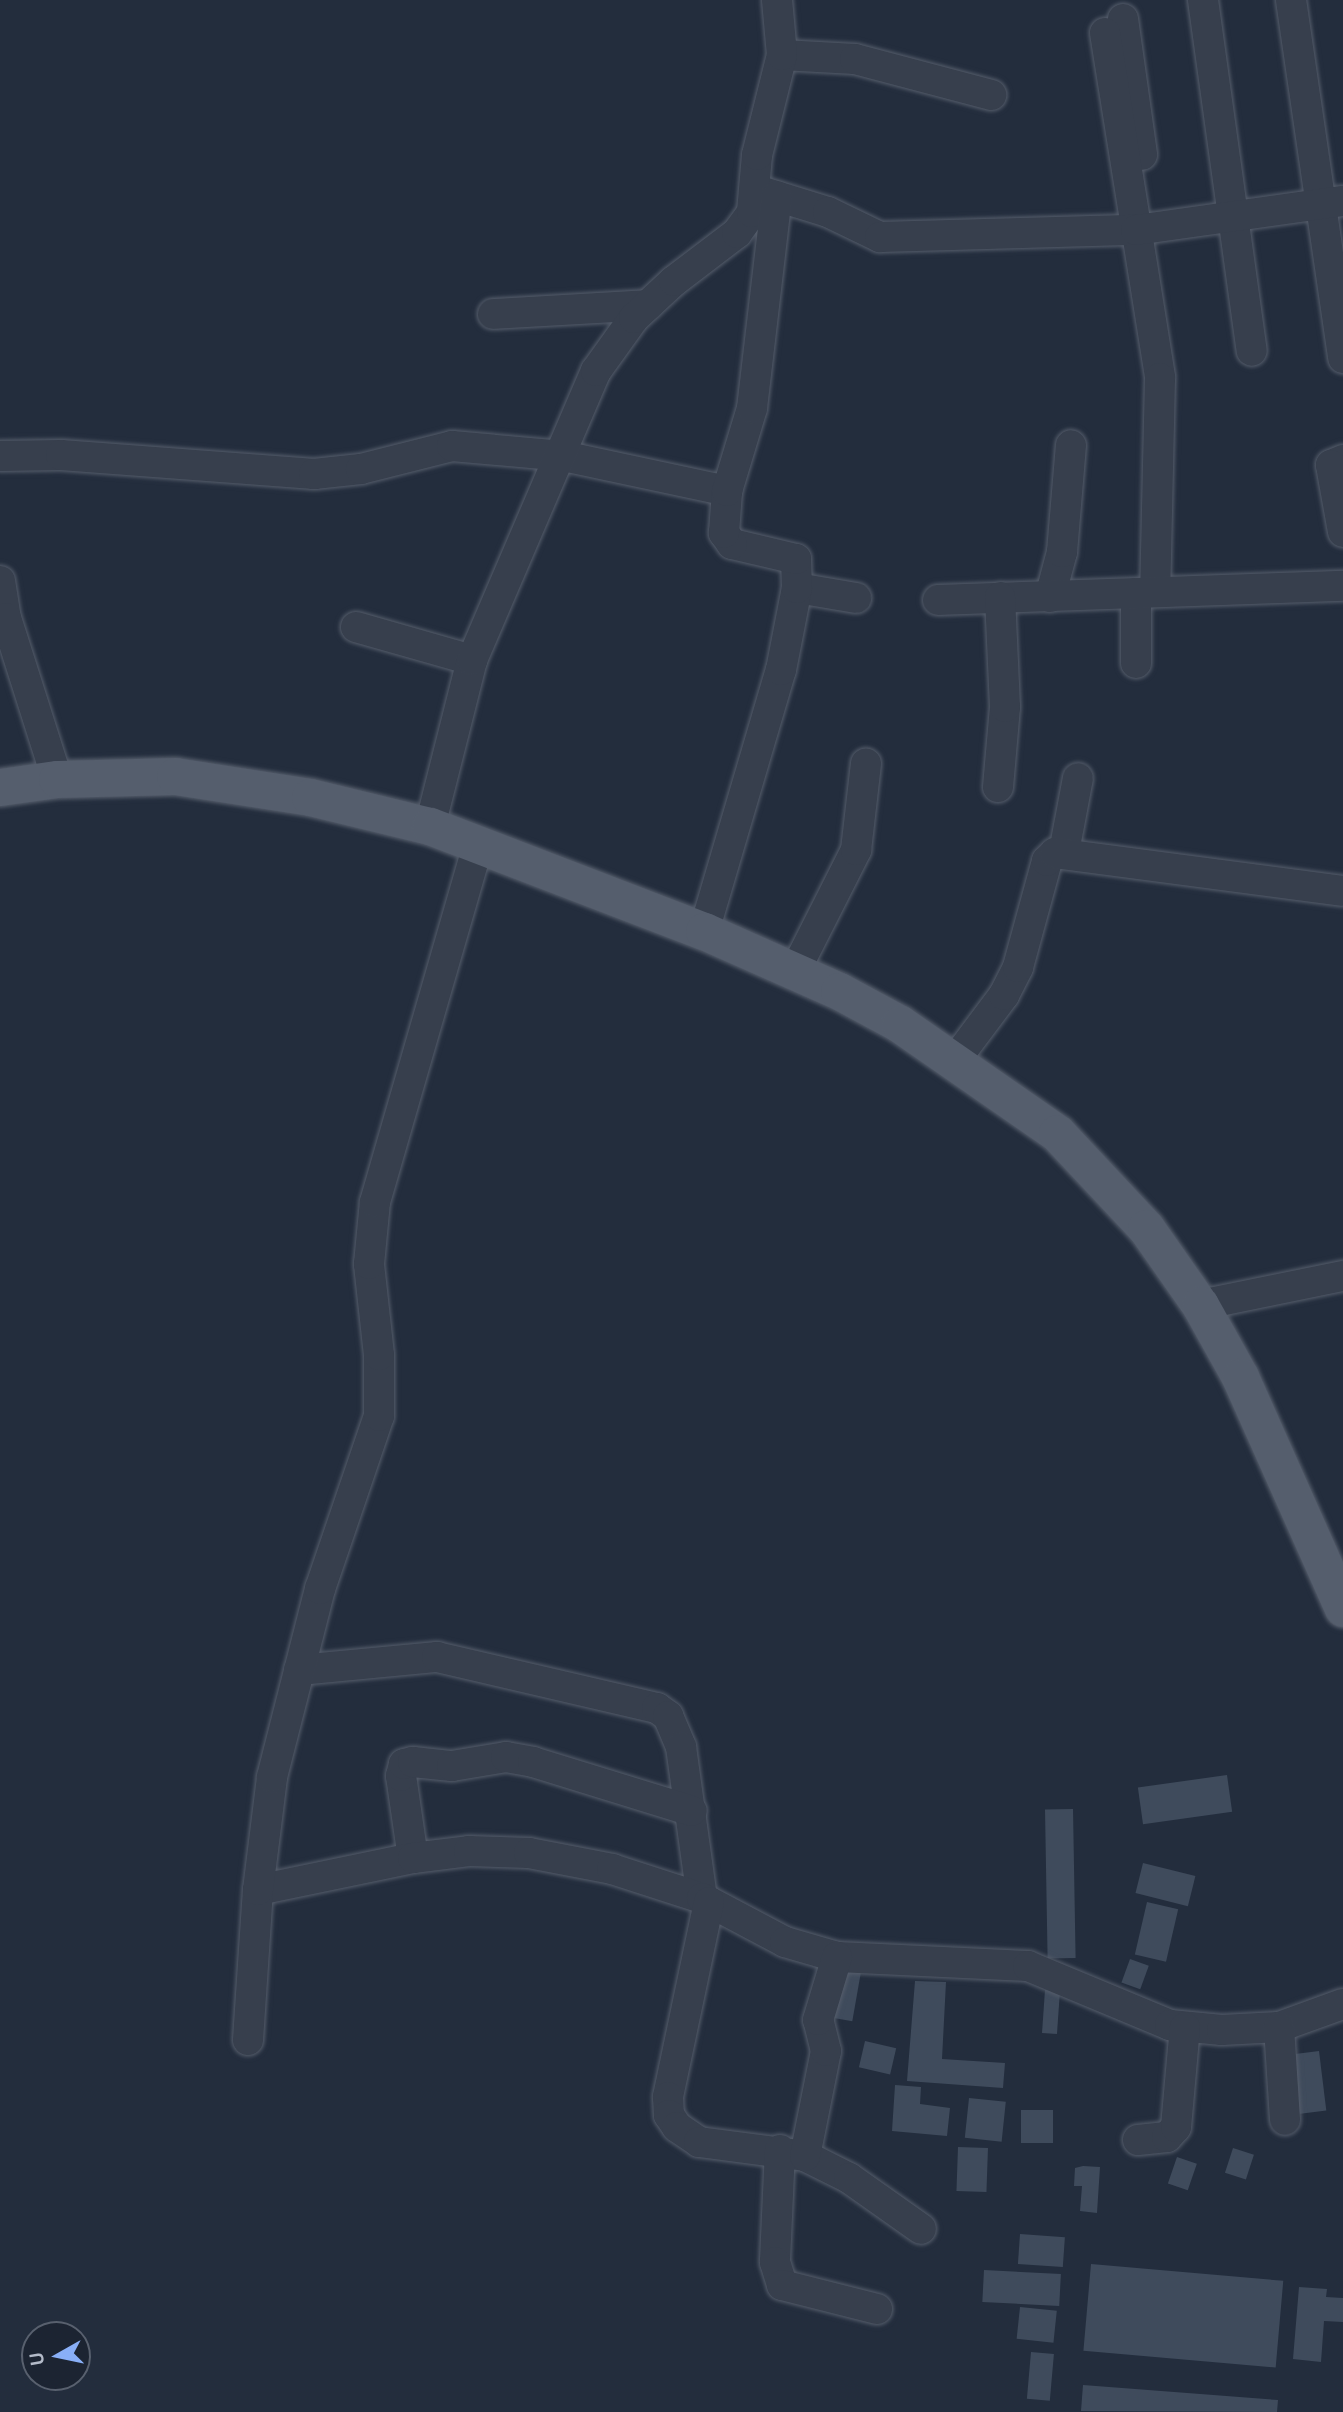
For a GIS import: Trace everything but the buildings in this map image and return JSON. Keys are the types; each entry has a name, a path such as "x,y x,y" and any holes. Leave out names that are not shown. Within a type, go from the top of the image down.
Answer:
{"main road":[{"path":"0,787 57,779 142,774 207,779 354,806 430,826 704,931 795,971 900,1024 956,1059 1074,1150 1146,1228 1200,1305 1240,1377 1341,1597"}],"street":[{"path":"704,931 781,670 797,588 796,559 732,544 726,538 727,491 752,408 767,193 757,155 782,55 778,0"},
{"path":"1203,0 1252,351"},
{"path":"1291,0 1332,202 1343,358"},
{"path":"1114,26 1144,229 1160,378 1146,593 1136,663"},
{"path":"782,55 855,59 990,95"},
{"path":"767,193 828,212 880,237 1144,229 1332,202"},
{"path":"430,826 472,660 563,456 596,371 648,304 737,233 767,193"},
{"path":"493,314 648,304"},
{"path":"1050,597 1062,552 1072,445"},
{"path":"0,456 61,455 314,474 360,469 452,446 563,456 727,491"},
{"path":"1343,460 1331,465 1343,532"},
{"path":"0,582 6,618 57,779"},
{"path":"938,600 1343,586"},
{"path":"797,588 856,598"},
{"path":"998,787 1005,707 1000,597"},
{"path":"356,627 472,660"},
{"path":"795,971 856,850 866,764"},
{"path":"1065,852 1078,778"},
{"path":"248,2040 258,1890 272,1777 320,1589 376,1433 379,1355 369,1264 374,1202 478,844"},
{"path":"956,1059 1004,995 1027,940 1047,861 1065,852 1343,891"},
{"path":"1200,1305 1343,1276"},
{"path":"299,1670 437,1657 657,1707 668,1716 681,1747 706,1900 668,2097 669,2115 688,2139 792,2153 849,2178 921,2229"},
{"path":"413,1858 401,1776 404,1764 413,1762 452,1766 506,1757 533,1762 692,1811"},
{"path":"258,1890 413,1858 469,1851 529,1853 612,1869 706,1900 785,1942 837,1957 1028,1966 1132,2011 1185,2027 1279,2027 1343,2004"},
{"path":"837,1957 818,2020 826,2051 792,2153 775,2262 782,2285 877,2309"},
{"path":"1138,2140 1167,2137 1175,2127 1185,2027"},
{"path":"1279,2027 1285,2120"}]}
